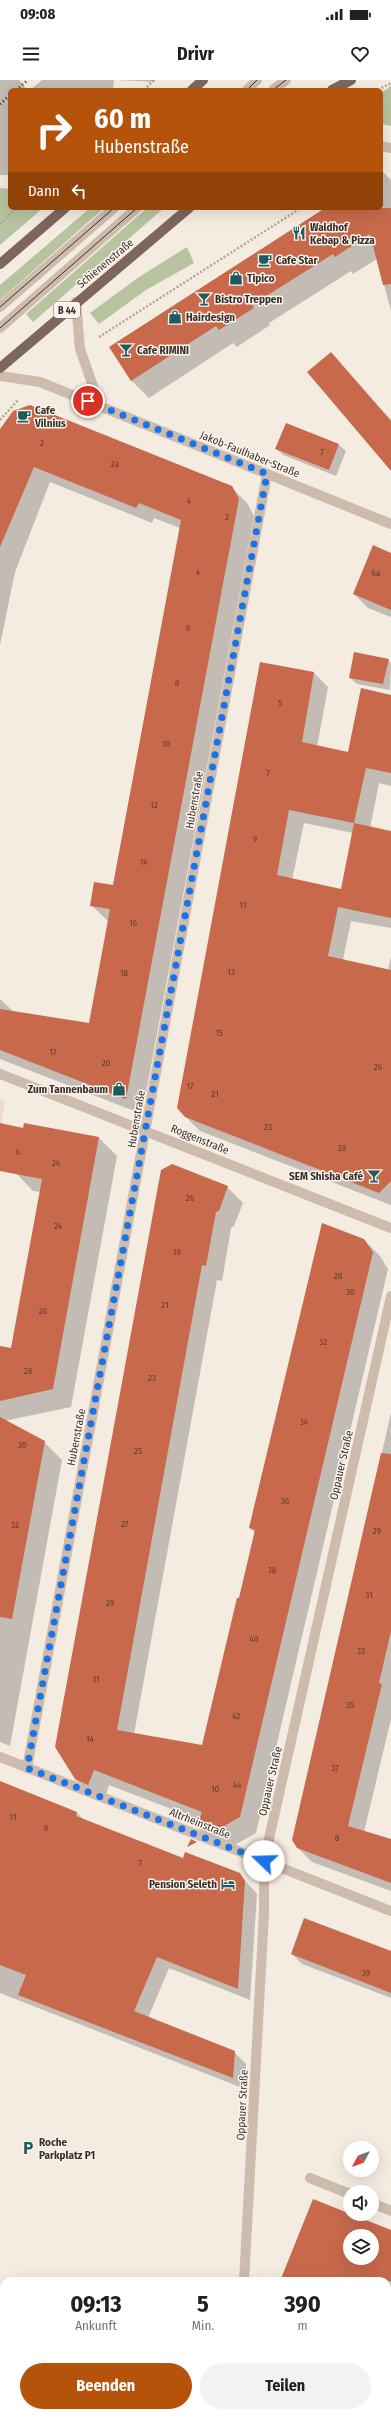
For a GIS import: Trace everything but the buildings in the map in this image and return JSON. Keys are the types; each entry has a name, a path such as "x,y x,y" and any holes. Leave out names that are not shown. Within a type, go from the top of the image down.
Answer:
{"main road":[{"path":"194,88 203,80"},
{"path":"336,88 351,80"},
{"path":"0,264 63,210"},
{"name":"Schienenstraße","path":"0,368 76,302 187,210"}],"street":[{"path":"249,88 257,80"},
{"path":"276,88 286,80"},
{"path":"0,307 112,210"},
{"path":"0,328 135,210"},
{"path":"76,302 80,349 100,406"},
{"name":"Jakob-Faulhaber-Straße","path":"0,376 40,382 391,524"},
{"name":"Hubenstraße","path":"27,1768 267,474"},
{"name":"Roggenstraße","path":"0,1074 391,1228"},
{"name":"Oppauer Straße","path":"244,2277 264,1913 264,1861 391,1296"},
{"name":"Altrheinstraße","path":"0,1757 391,1911"},
{"path":"310,2178 343,2191"},
{"path":"379,2206 391,2211"}],"path":[{"path":"146,88 154,80"},
{"path":"381,88 391,82"},
{"path":"0,224 16,210"},
{"path":"80,349 298,210"},
{"path":"0,420 10,407 40,382"}],"green space":[{"path":"391,86 391,126 383,124 383,92"},
{"path":"0,188 8,189 8,210 41,210 0,245"},
{"path":"88,210 102,210 0,300 0,285"},
{"path":"145,210 162,210 33,322 26,314"},
{"path":"187,247 194,263 146,290 99,324 90,313 139,277"}],"shaded area":[{"path":"0,1099 5,1101 0,1133"}],"tram line":[{"path":"249,88 257,80"},
{"path":"276,88 286,80"},
{"path":"0,307 112,210"},
{"path":"0,328 135,210"}],"railway":[{"path":"18,88 28,80"},
{"path":"0,104 8,97"}],"place":[{"name":"Waldhof Kebap & Pizza","path":"299,233"},
{"name":"Cafe Star","path":"265,260"},
{"name":"Tipico","path":"236,278"},
{"name":"Bistro Treppen","path":"204,299"},
{"name":"Hairdesign","path":"175,317"},
{"name":"Cafe RIMINI","path":"126,350"},
{"name":"Cafe Vilnius","path":"24,416"},
{"name":"Zum Tannenbaum","path":"119,1089"},
{"name":"SEM Shisha Café","path":"374,1176"},
{"name":"Pension Seleth","path":"228,1884"},
{"name":"Roche Parkplatz P1","path":"28,2148"}],"route":[{"path":"88,401 267,474 27,1768 264,1861"}]}
